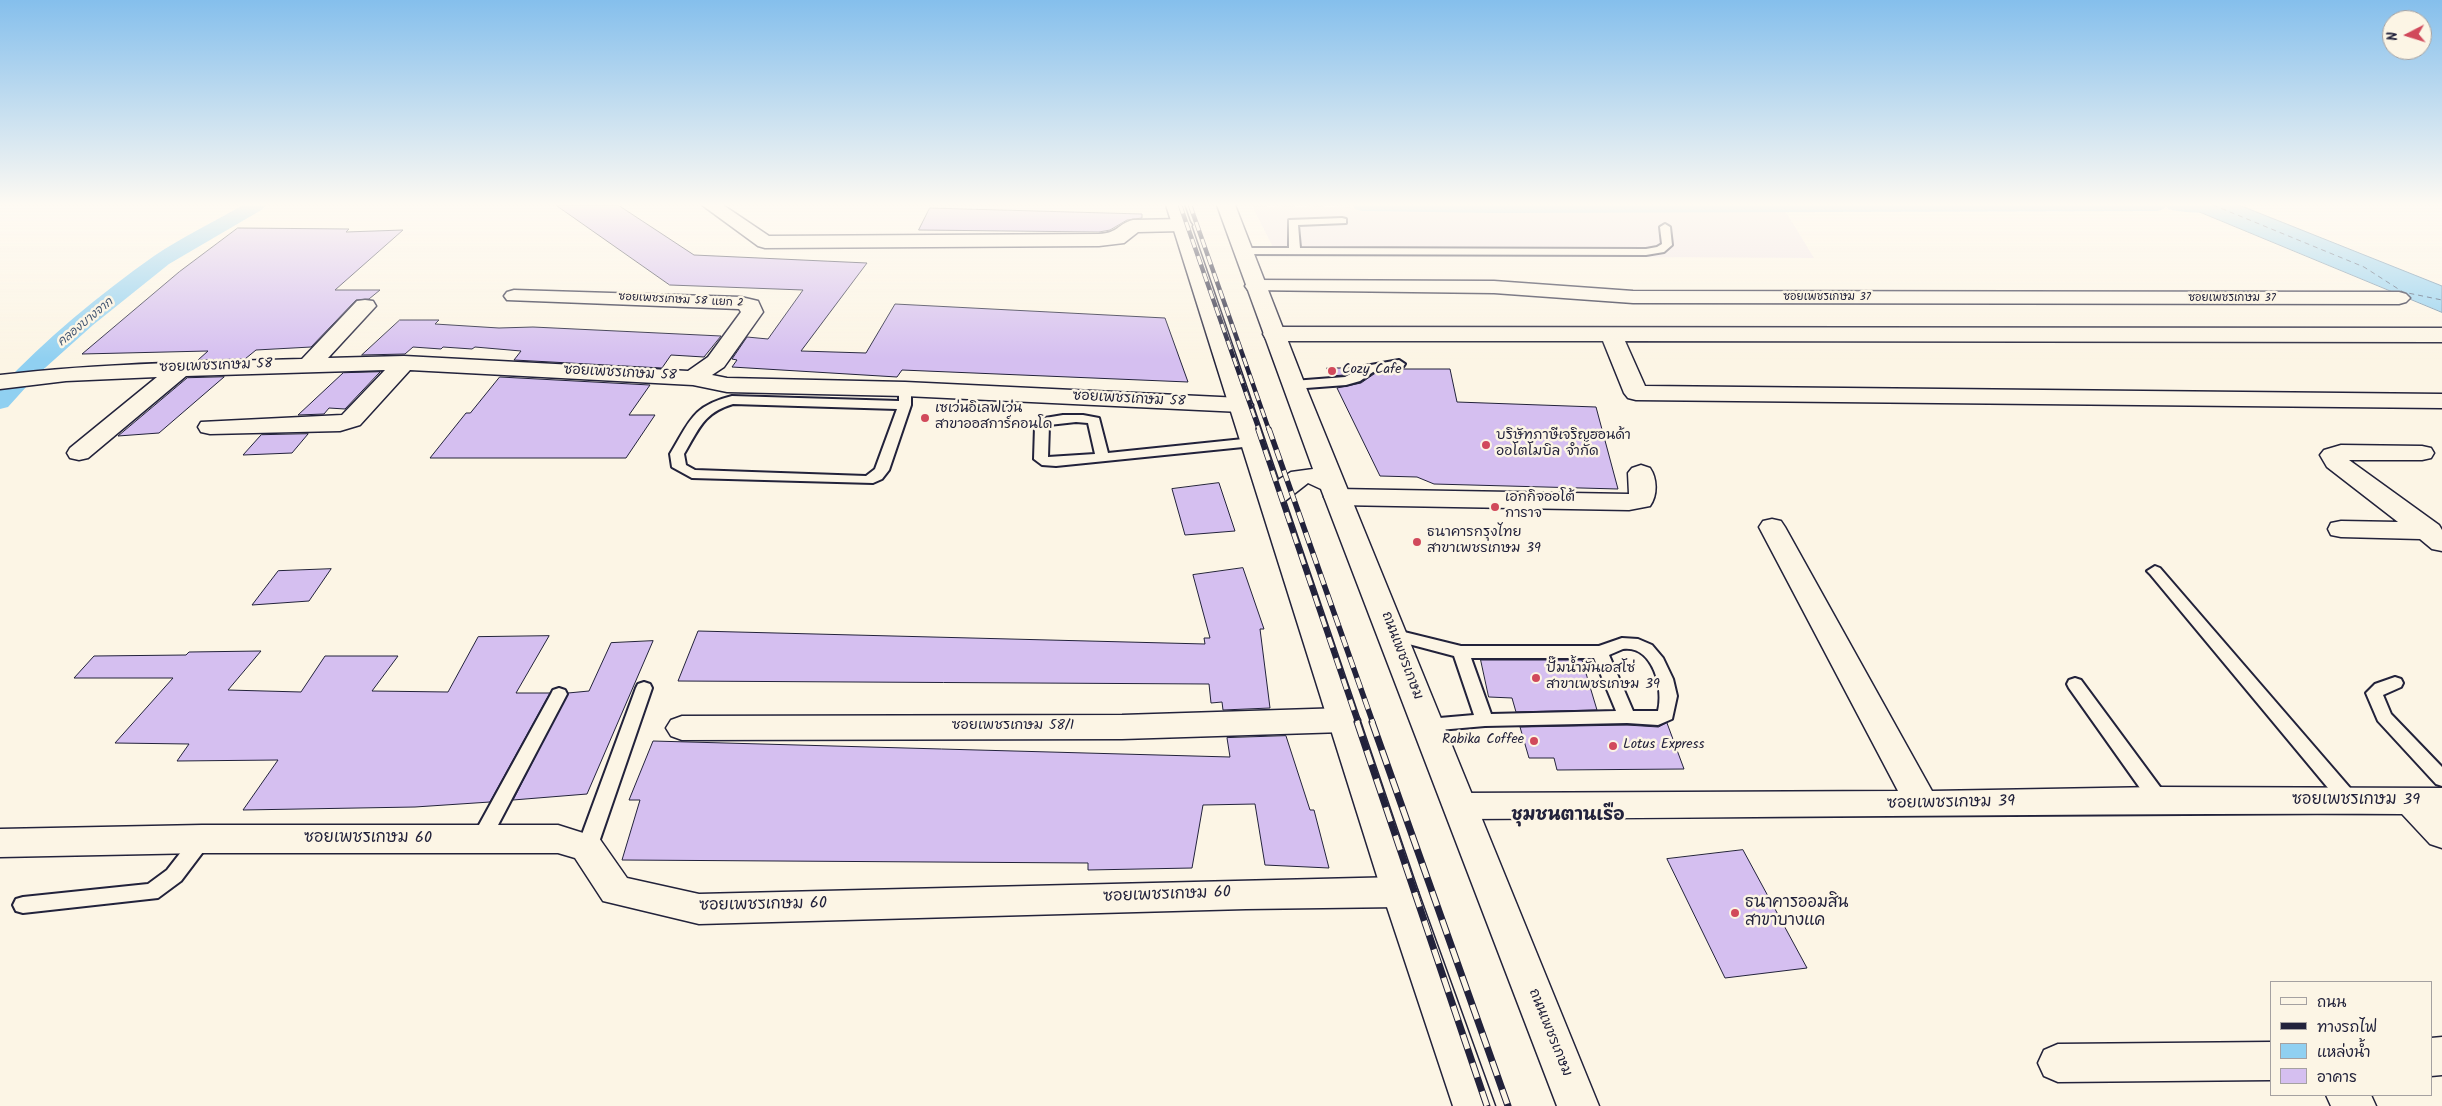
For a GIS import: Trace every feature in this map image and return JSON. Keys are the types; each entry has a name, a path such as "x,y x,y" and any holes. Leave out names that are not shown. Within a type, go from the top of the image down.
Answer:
{"street":[{"path":"1193,257 1400,892 1474,1106"},
{"name":"ถนนเพชรเกษม","path":"1244,257 1578,1106"},
{"name":"ซอยเพชรเกษม 37","path":"1255,286 1494,287 1633,297 2399,298"},
{"name":"ซอยเพชรเกษม 58 แยก 2","path":"514,296 654,299 741,303 750,306 752,312 716,362 693,378"},
{"path":"309,365 365,306"},
{"path":"1274,334 2442,335"},
{"path":"1611,334 1636,393 2442,402"},
{"path":"210,427 340,424 350,420 404,363"},
{"name":"ซอยเพชรเกษม 58","path":"5,381 66,374 182,368 404,363 693,378 727,385 905,397 1241,405"},
{"path":"79,453 182,368"},
{"path":"2422,453 2341,452 2333,455 2336,462 2436,535"},
{"path":"1257,454 1282,470 1311,469 1318,465 1331,481"},
{"path":"1272,499 1285,485 1301,477 1317,477 1331,481 1629,502 1641,500 1643,493 1641,474"},
{"path":"1772,527 1922,804"},
{"path":"2341,529 2436,535"},
{"name":"ซอยเพชรเกษม 58/1","path":"682,728 1122,727 1344,720"},
{"name":"ซอยเพชรเกษม 39","path":"1460,806 1922,804 2159,800 2426,801"},
{"path":"2426,801 2442,834"},
{"name":"ซอยเพชรเกษม 60","path":"0,843 202,840 558,840 587,848 616,890 699,909 1246,894 1400,892"},
{"path":"2058,1063 2270,1061"}],"lane":[{"path":"1293,385 1346,381 1356,378 1369,369 1399,364"},
{"path":"905,397 882,470 877,476 868,480 692,474 679,467 677,454 701,415 712,406 732,400 905,397"},
{"path":"1102,457 1094,421 1089,419 1044,422 1042,426 1041,458 1047,462 1102,457 1257,454"},
{"path":"2155,571 2350,801"},
{"path":"1392,634 1461,652 1600,652 1629,642 1640,644 1652,653 1670,698 1666,715 1658,719 1627,716 1485,720 1428,725"},
{"path":"1461,652 1485,720"},
{"path":"1600,652 1627,716"},
{"path":"2395,683 2380,688 2374,693 2384,717 2442,779"},
{"path":"2075,684 2159,800"},
{"path":"587,848 644,688"},
{"path":"481,839 559,694"},
{"path":"23,904 151,892 166,885 178,873 202,840"}],"shaded area":[{"path":"1566,257 1813,257 1814,258"}],"water":[{"path":"2308,257 2368,257 2442,286 2442,312"}],"building":[{"path":"200,257 373,257 335,290 380,290 369,299 356,300 311,347 256,350 245,359 198,360 208,351 82,354"},
{"path":"630,257 729,257 867,263 801,351 866,353 895,304 1165,318 1188,382 902,370 897,377 732,367 737,360 732,359 747,337 768,339 803,290 670,285"},
{"path":"400,320 439,320 435,324 499,328 533,327 721,336 704,357 671,355 662,368 514,360 521,351 475,347 472,349 443,347 441,349 413,347 405,354 362,355"},
{"path":"1327,368 1357,368 1344,375 1331,376"},
{"name":"บริษัทภาษีเจริญฮอนด้า ออโตโมบิล จำกัด","path":"1403,369 1450,369 1457,402 1596,407 1618,489 1434,484 1417,477 1380,476 1337,388 1361,383 1374,374"},
{"path":"380,372 345,409 329,408 324,414 298,415 343,373"},
{"path":"224,377 159,433 118,436 187,378"},
{"path":"500,377 650,385 629,415 655,415 626,458 430,458 466,413 470,413"},
{"path":"308,434 292,453 243,455 261,435"},
{"path":"1219,483 1235,531 1185,535 1172,489"},
{"path":"1243,568 1264,629 1260,629 1270,708 1223,710 1222,702 1211,703 1209,684 678,681 698,631 1205,644 1204,638 1210,638 1193,575"},
{"path":"331,569 309,601 252,605 278,571"},
{"path":"549,636 516,693 550,693 490,802 415,807 243,810 278,760 177,761 189,744 115,743 173,678 74,678 94,656 186,655 189,652 261,651 228,690 301,692 325,656 398,656 372,691 448,692 478,637"},
{"path":"653,641 587,794 513,800 568,693 589,691 611,643"},
{"name":"ปั๊มน้ำมันเอสโซ่ สาขาเพชรเกษม 39","path":"1481,660 1582,660 1597,710 1516,712 1512,698 1489,697"},
{"name":"Lotus Express","path":"1667,723 1684,769 1557,770 1554,758 1529,758 1520,727 1627,725 1658,727"},
{"path":"1286,736 1310,810 1314,810 1329,868 1265,865 1255,804 1203,805 1192,868 1088,870 1088,863 622,860 640,800 629,800 653,741 1230,757 1227,738"},
{"name":"ธนาคารออมสิน สาขาบางแค","path":"1743,850 1807,968 1725,978 1667,859"}],"waterway":[{"name":"คลองบางจาก","path":"0,402 28,371 85,320 168,257"}],"ferry route":[{"path":"2339,257 2364,267 2403,292 2442,300"}],"railway":[{"path":"1198,257 1259,430"},
{"path":"1208,257 1269,430"},
{"path":"1258,429 1358,723"},
{"path":"1269,429 1373,723"},
{"path":"1357,722 1487,1106"},
{"path":"1372,722 1508,1106"}],"place":[{"name":"Cozy Cafe","path":"1332,371"},
{"name":"เซเว่นอิเลฟเว่น สาขาออสการ์คอนโด","path":"925,418"},
{"name":"บริษัทภาษีเจริญฮอนด้า ออโตโมบิล จำกัด","path":"1486,445"},
{"name":"เอกกิจออโต้ การาจ","path":"1495,507"},
{"name":"ธนาคารกรุงไทย สาขาเพชรเกษม 39","path":"1417,542"},
{"name":"ปั๊มน้ำมันเอสโซ่ สาขาเพชรเกษม 39","path":"1536,678"},
{"name":"Rabika Coffee","path":"1534,741"},
{"name":"Lotus Express","path":"1613,746"},
{"name":"ธนาคารออมสิน สาขาบางแค","path":"1735,913"}],"district":[{"name":"ชุมชนตานเรือ","path":"1568,817"}]}
